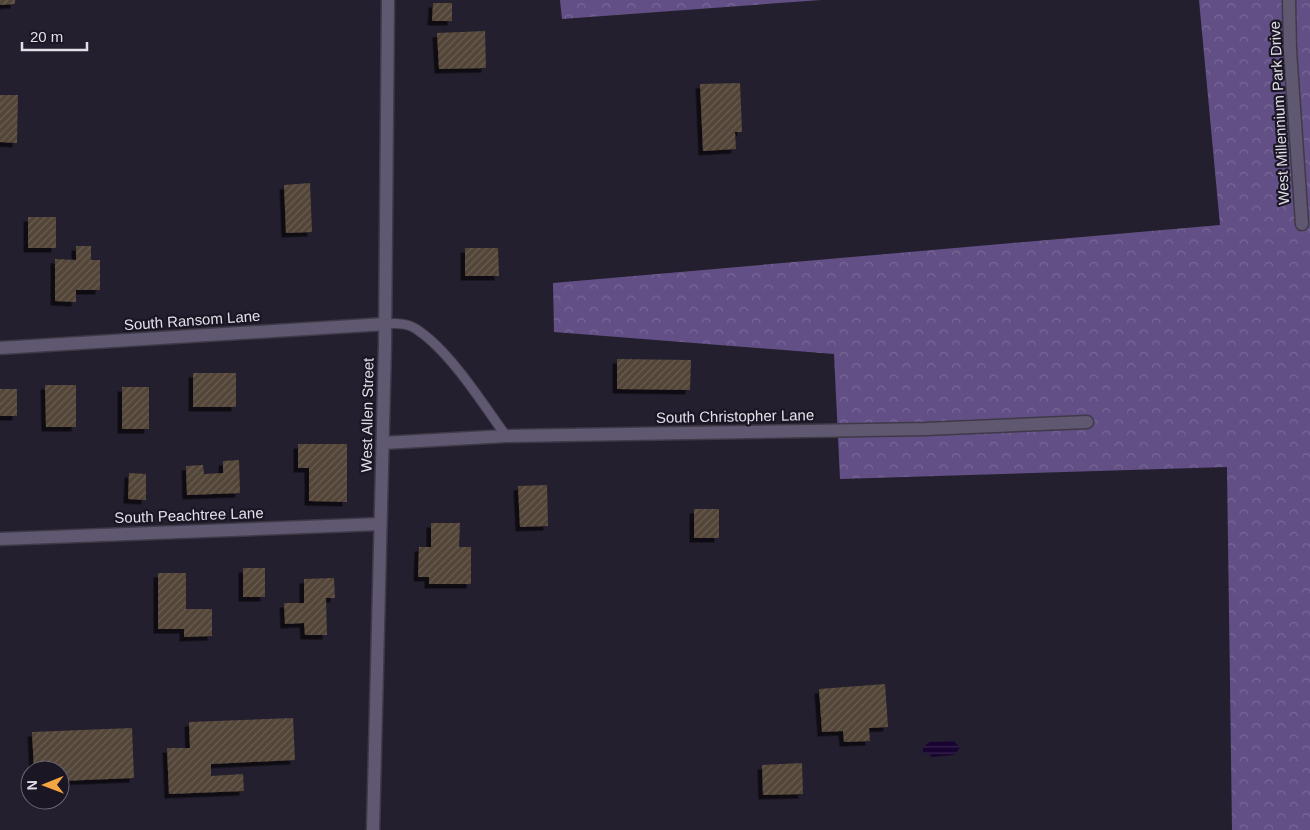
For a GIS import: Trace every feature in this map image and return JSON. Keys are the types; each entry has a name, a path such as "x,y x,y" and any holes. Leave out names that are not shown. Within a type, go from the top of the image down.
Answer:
{"street":[{"name":"West Allen Street","path":"374,830 383,443 388,0"},
{"name":"West Millennium Park Drive","path":"1289,0 1290,50 1302,224"},
{"name":"South Ransom Lane","path":"0,348 385,324"},
{"name":"South Christopher Lane","path":"383,443 506,436 916,430 1087,422"},
{"name":"South Peachtree Lane","path":"0,539 380,524"}],"lane":[{"path":"385,324 402,324 419,331 461,374 506,436"}],"green space":[{"path":"560,0 821,0 562,19"},
{"path":"1199,0 1310,0 1310,830 1232,830 1227,467 840,479 834,354 554,332 553,283 1220,225"}],"shaded area":[{"path":"954,741 960,748 954,755 932,757 928,753 923,753 923,747 930,742"}],"building":[{"path":"0,0 15,0 15,4 0,5"},
{"path":"433,3 452,3 452,21 432,21"},
{"path":"485,31 486,68 439,69 437,33"},
{"path":"740,83 742,132 735,132 736,149 703,151 700,84"},
{"path":"0,95 18,95 17,143 0,142"},
{"path":"310,183 312,232 286,233 284,185"},
{"path":"28,217 56,217 56,248 28,248"},
{"path":"76,246 91,246 91,260 100,260 100,290 76,290 76,302 55,301 55,259 76,260"},
{"path":"465,248 498,248 499,276 465,276"},
{"path":"617,359 691,360 690,390 617,389"},
{"path":"193,373 236,373 236,407 193,407"},
{"path":"45,385 76,385 76,427 46,427"},
{"path":"122,387 149,387 149,429 122,429"},
{"path":"0,389 17,389 17,416 0,416"},
{"path":"298,444 347,444 347,502 309,501 309,468 298,468"},
{"path":"239,460 240,493 187,495 186,466 203,465 204,474 223,473 223,461"},
{"path":"129,473 146,474 146,500 128,499"},
{"path":"547,485 548,526 520,527 518,486"},
{"path":"694,509 719,509 719,538 694,538"},
{"path":"431,523 460,523 459,547 471,547 471,584 429,584 429,577 418,577 419,547 431,547"},
{"path":"243,568 265,568 265,597 243,597"},
{"path":"158,573 186,573 186,609 212,609 212,636 184,637 184,629 158,629"},
{"path":"334,578 335,598 326,598 327,635 305,635 304,623 285,624 284,603 304,603 304,579"},
{"path":"885,684 888,727 869,728 870,741 844,742 843,731 822,732 819,689"},
{"path":"293,718 295,760 211,764 211,776 243,774 244,791 169,794 167,748 190,748 189,722"},
{"path":"132,728 134,778 70,781 70,760 33,760 32,732"},
{"path":"802,763 803,794 763,795 762,765"}]}
